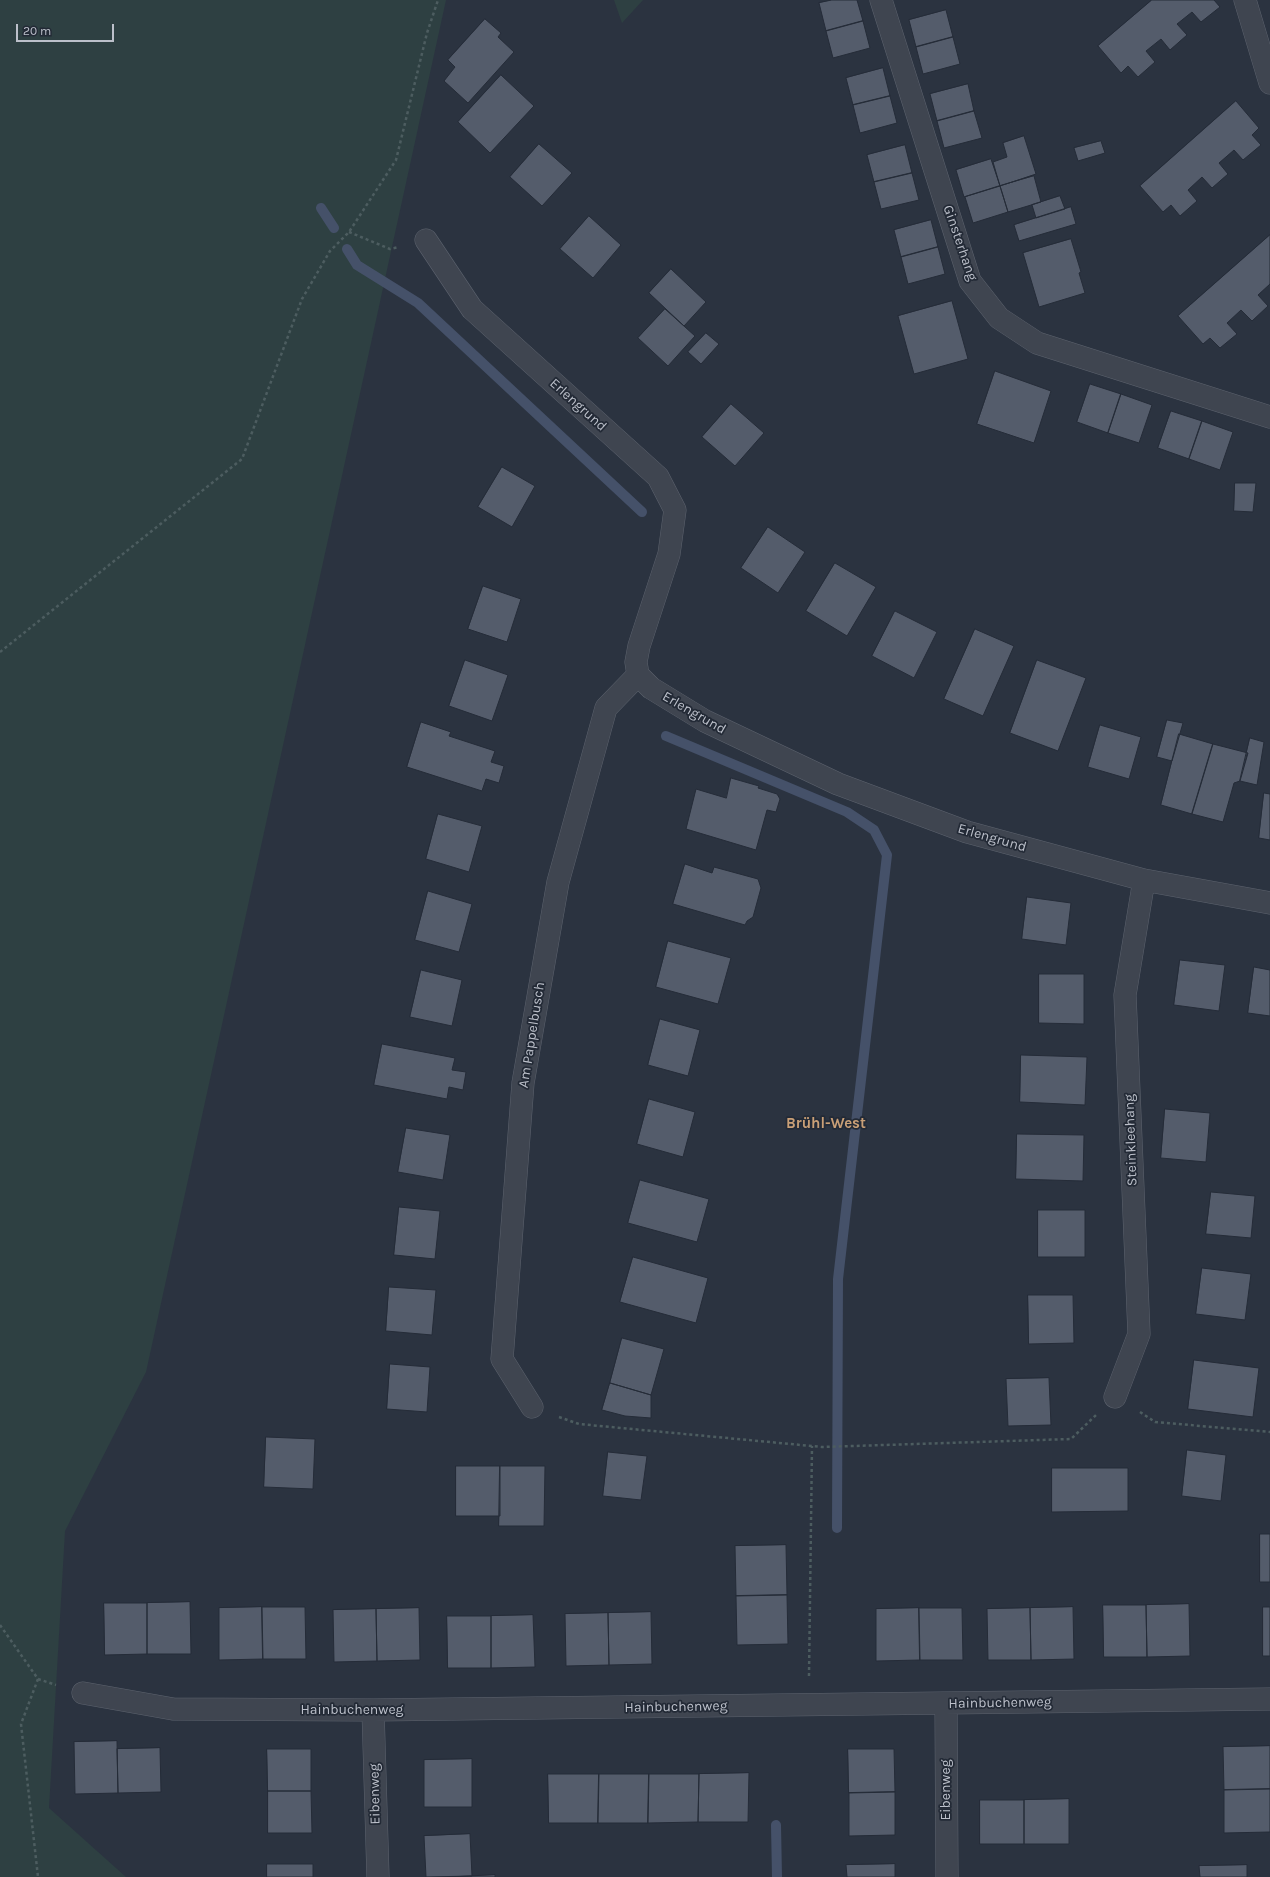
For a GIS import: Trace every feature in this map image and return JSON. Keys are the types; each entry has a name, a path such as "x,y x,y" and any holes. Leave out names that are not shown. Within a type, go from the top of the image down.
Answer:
{"street":[{"name":"Ginsterhang","path":"881,0 970,280 999,318 1038,343 1269,415"},
{"path":"1246,0 1270,83"},
{"name":"Erlengrund","path":"426,240 472,309 658,477 675,510 669,554 639,646 636,662 638,675 650,688 705,721 838,784 967,832 1144,880 1270,903"},
{"name":"Am Pappelbusch","path":"532,1407 502,1359 523,1083 558,882 606,708 638,675"},
{"name":"Steinkleehang","path":"1115,1397 1139,1334 1125,995 1144,880"},
{"name":"Hainbuchenweg","path":"83,1692 173,1709 373,1710 1270,1699"},
{"name":"Eibenweg","path":"946,1704 947,1877"},
{"name":"Eibenweg","path":"373,1710 378,1877"}],"path":[{"path":"0,652 242,459 302,299 330,251 349,232 396,160 427,33 438,0"},
{"path":"349,232 390,249 426,240"},
{"path":"532,1407 579,1424 822,1447 1071,1439 1115,1397 1156,1422 1270,1432"},
{"path":"809,1705 812,1446"},
{"path":"0,1625 38,1679 59,1685"},
{"path":"38,1679 21,1724 38,1877"}],"shaded area":[{"path":"0,0 446,0 146,1372 65,1531 49,1808 126,1877 0,1877"},
{"path":"614,0 643,0 622,23"}],"building":[{"path":"832,0 857,0 863,21 826,31 819,3"},
{"path":"1152,0 1214,0 1220,7 1201,22 1192,12 1177,24 1187,35 1170,50 1161,39 1146,51 1155,62 1138,77 1128,66 1121,73 1098,46"},
{"path":"946,10 953,37 916,47 909,20"},
{"path":"485,19 501,33 498,37 514,52 468,103 444,81 455,67 448,60"},
{"path":"863,21 870,48 833,58 826,31"},
{"path":"953,37 960,64 923,74 916,47"},
{"path":"883,68 890,96 853,105 846,78"},
{"path":"501,75 534,106 490,153 458,122"},
{"path":"968,84 974,111 937,121 930,94"},
{"path":"890,96 897,123 860,133 853,105"},
{"path":"1236,101 1259,128 1252,135 1261,145 1243,160 1234,150 1219,163 1228,174 1212,188 1202,177 1188,190 1197,201 1180,216 1171,205 1163,212 1140,186"},
{"path":"974,111 982,138 944,148 937,121"},
{"path":"1024,136 1036,174 1000,186 993,162 1007,157 1003,143"},
{"path":"1101,141 1105,153 1078,161 1074,148"},
{"path":"539,144 572,173 542,206 510,177"},
{"path":"905,145 912,173 874,182 867,155"},
{"path":"991,159 1000,186 964,197 956,170"},
{"path":"912,173 919,200 881,209 874,182"},
{"path":"1034,176 1041,202 1008,212 1000,186"},
{"path":"1000,186 1008,212 973,223 965,197"},
{"path":"1060,196 1065,209 1036,218 1032,205"},
{"path":"1071,207 1076,224 1019,241 1014,225"},
{"path":"589,216 621,245 593,278 560,249"},
{"path":"931,220 938,247 901,257 894,230"},
{"path":"1270,235 1270,284 1258,295 1268,306 1252,321 1241,310 1227,323 1237,334 1220,348 1210,338 1203,344 1178,316"},
{"path":"1071,239 1081,272 1079,273 1085,293 1039,307 1023,253"},
{"path":"938,247 945,274 908,284 901,257"},
{"path":"671,269 706,302 684,326 649,293"},
{"path":"952,301 968,359 914,374 898,316"},
{"path":"665,309 695,336 668,366 638,338"},
{"path":"706,333 719,344 701,364 688,352"},
{"path":"995,371 1051,391 1034,443 977,424"},
{"path":"1090,384 1121,394 1108,433 1077,422"},
{"path":"1121,394 1152,405 1139,443 1108,433"},
{"path":"731,404 764,433 735,466 702,437"},
{"path":"1171,411 1202,421 1189,459 1158,448"},
{"path":"1202,421 1233,432 1220,470 1189,459"},
{"path":"502,467 535,486 512,527 478,507"},
{"path":"1235,483 1256,483 1253,512 1234,511"},
{"path":"768,527 805,552 778,593 741,568"},
{"path":"835,563 876,587 847,636 806,611"},
{"path":"483,586 521,599 507,642 468,629"},
{"path":"895,611 937,632 914,678 872,656"},
{"path":"975,629 1014,646 983,716 944,699"},
{"path":"465,660 508,675 492,721 449,706"},
{"path":"1037,660 1086,678 1058,751 1010,733"},
{"path":"1167,720 1183,723 1172,761 1157,757"},
{"path":"421,722 451,732 449,736 495,751 491,762 504,766 499,783 486,779 482,791 407,767"},
{"path":"1100,725 1141,737 1129,779 1088,767"},
{"path":"1179,734 1213,744 1192,814 1161,805"},
{"path":"1250,738 1264,742 1257,785 1240,781"},
{"path":"1213,744 1248,753 1240,781 1234,783 1223,822 1192,814"},
{"path":"731,778 759,786 758,788 777,794 780,799 776,812 767,810 756,850 686,829 696,789 726,798"},
{"path":"1264,793 1270,794 1270,840 1259,838"},
{"path":"438,814 482,826 469,872 426,859"},
{"path":"685,864 712,873 714,867 758,879 761,888 753,917 747,921 745,925 673,904"},
{"path":"428,891 472,904 459,952 415,940"},
{"path":"1027,897 1071,903 1066,945 1022,939"},
{"path":"668,941 731,958 718,1004 656,987"},
{"path":"1180,960 1225,965 1219,1011 1174,1005"},
{"path":"1254,967 1270,970 1270,1016 1248,1013"},
{"path":"421,970 462,980 452,1026 410,1017"},
{"path":"1039,974 1084,974 1084,1024 1039,1023"},
{"path":"660,1019 700,1030 688,1076 648,1065"},
{"path":"382,1044 455,1058 452,1070 466,1072 463,1090 449,1087 447,1099 374,1085"},
{"path":"1021,1055 1087,1057 1085,1105 1020,1102"},
{"path":"649,1099 695,1112 683,1157 637,1144"},
{"path":"1165,1109 1210,1113 1206,1162 1161,1158"},
{"path":"406,1128 450,1135 443,1180 398,1172"},
{"path":"1017,1134 1084,1135 1083,1181 1016,1179"},
{"path":"640,1180 709,1199 697,1242 628,1223"},
{"path":"1211,1192 1255,1196 1251,1238 1206,1234"},
{"path":"399,1207 440,1211 435,1259 394,1255"},
{"path":"1038,1210 1085,1210 1085,1257 1038,1257"},
{"path":"633,1257 708,1278 696,1323 620,1302"},
{"path":"1202,1268 1251,1274 1245,1320 1196,1314"},
{"path":"389,1287 436,1290 432,1335 386,1331"},
{"path":"1028,1295 1073,1295 1074,1343 1029,1344"},
{"path":"622,1338 664,1349 651,1395 610,1383"},
{"path":"1194,1360 1259,1368 1253,1417 1188,1409"},
{"path":"390,1364 430,1367 427,1412 387,1409"},
{"path":"1049,1378 1051,1425 1008,1426 1006,1379"},
{"path":"610,1383 651,1395 651,1418 625,1416 602,1410"},
{"path":"266,1437 315,1439 313,1489 264,1487"},
{"path":"1187,1450 1226,1455 1221,1501 1182,1496"},
{"path":"608,1452 647,1456 641,1500 603,1496"},
{"path":"456,1466 500,1466 500,1516 456,1516"},
{"path":"500,1466 545,1466 544,1526 499,1526"},
{"path":"1052,1468 1128,1468 1128,1511 1052,1512"},
{"path":"1260,1534 1270,1534 1270,1582 1260,1582"},
{"path":"786,1545 787,1595 736,1596 735,1546"},
{"path":"787,1595 788,1644 737,1645 736,1596"},
{"path":"190,1602 191,1654 147,1654 147,1603"},
{"path":"104,1603 147,1603 147,1654 105,1655"},
{"path":"1189,1604 1190,1656 1147,1657 1146,1605"},
{"path":"1103,1605 1146,1605 1147,1657 1104,1657"},
{"path":"262,1607 305,1607 306,1659 263,1659"},
{"path":"262,1607 263,1659 219,1660 219,1608"},
{"path":"1073,1607 1074,1659 1031,1660 1030,1608"},
{"path":"1263,1607 1270,1607 1270,1656 1263,1656"},
{"path":"419,1608 420,1660 377,1661 376,1609"},
{"path":"919,1608 962,1608 963,1660 920,1660"},
{"path":"919,1608 920,1660 876,1661 876,1609"},
{"path":"1030,1608 1031,1660 988,1660 987,1609"},
{"path":"376,1609 377,1661 334,1662 333,1610"},
{"path":"651,1612 652,1664 609,1665 608,1613"},
{"path":"608,1613 609,1665 566,1666 565,1614"},
{"path":"533,1615 535,1667 491,1668 491,1616"},
{"path":"447,1616 491,1616 491,1668 448,1668"},
{"path":"117,1741 118,1793 75,1794 74,1742"},
{"path":"1270,1746 1270,1789 1224,1790 1223,1747"},
{"path":"160,1748 161,1792 118,1793 117,1749"},
{"path":"267,1749 311,1749 311,1791 268,1791"},
{"path":"848,1749 894,1749 895,1792 849,1793"},
{"path":"472,1759 472,1807 424,1807 424,1760"},
{"path":"749,1773 748,1822 698,1822 699,1774"},
{"path":"548,1774 599,1774 598,1823 549,1823"},
{"path":"599,1774 649,1774 648,1823 598,1823"},
{"path":"649,1774 699,1774 698,1822 648,1823"},
{"path":"1270,1789 1270,1832 1224,1833 1224,1790"},
{"path":"268,1791 311,1791 312,1833 268,1833"},
{"path":"895,1792 895,1835 849,1836 849,1793"},
{"path":"1069,1799 1069,1844 1024,1844 1024,1800"},
{"path":"980,1800 1024,1800 1024,1844 980,1844"},
{"path":"470,1834 472,1876 426,1877 424,1836"},
{"path":"267,1864 313,1864 313,1877 267,1877"},
{"path":"895,1864 895,1877 847,1877 846,1865"},
{"path":"1247,1865 1247,1877 1200,1877 1199,1866"},
{"path":"495,1875 495,1877 450,1877"}],"waterway":[{"path":"321,208 334,228"},
{"path":"347,249 357,265 418,303 642,512"},
{"path":"666,736 847,812 874,830 887,855 838,1279 837,1528"},
{"path":"776,1825 777,1877"}],"district":[{"name":"Brühl-West","path":"826,1124"}]}
